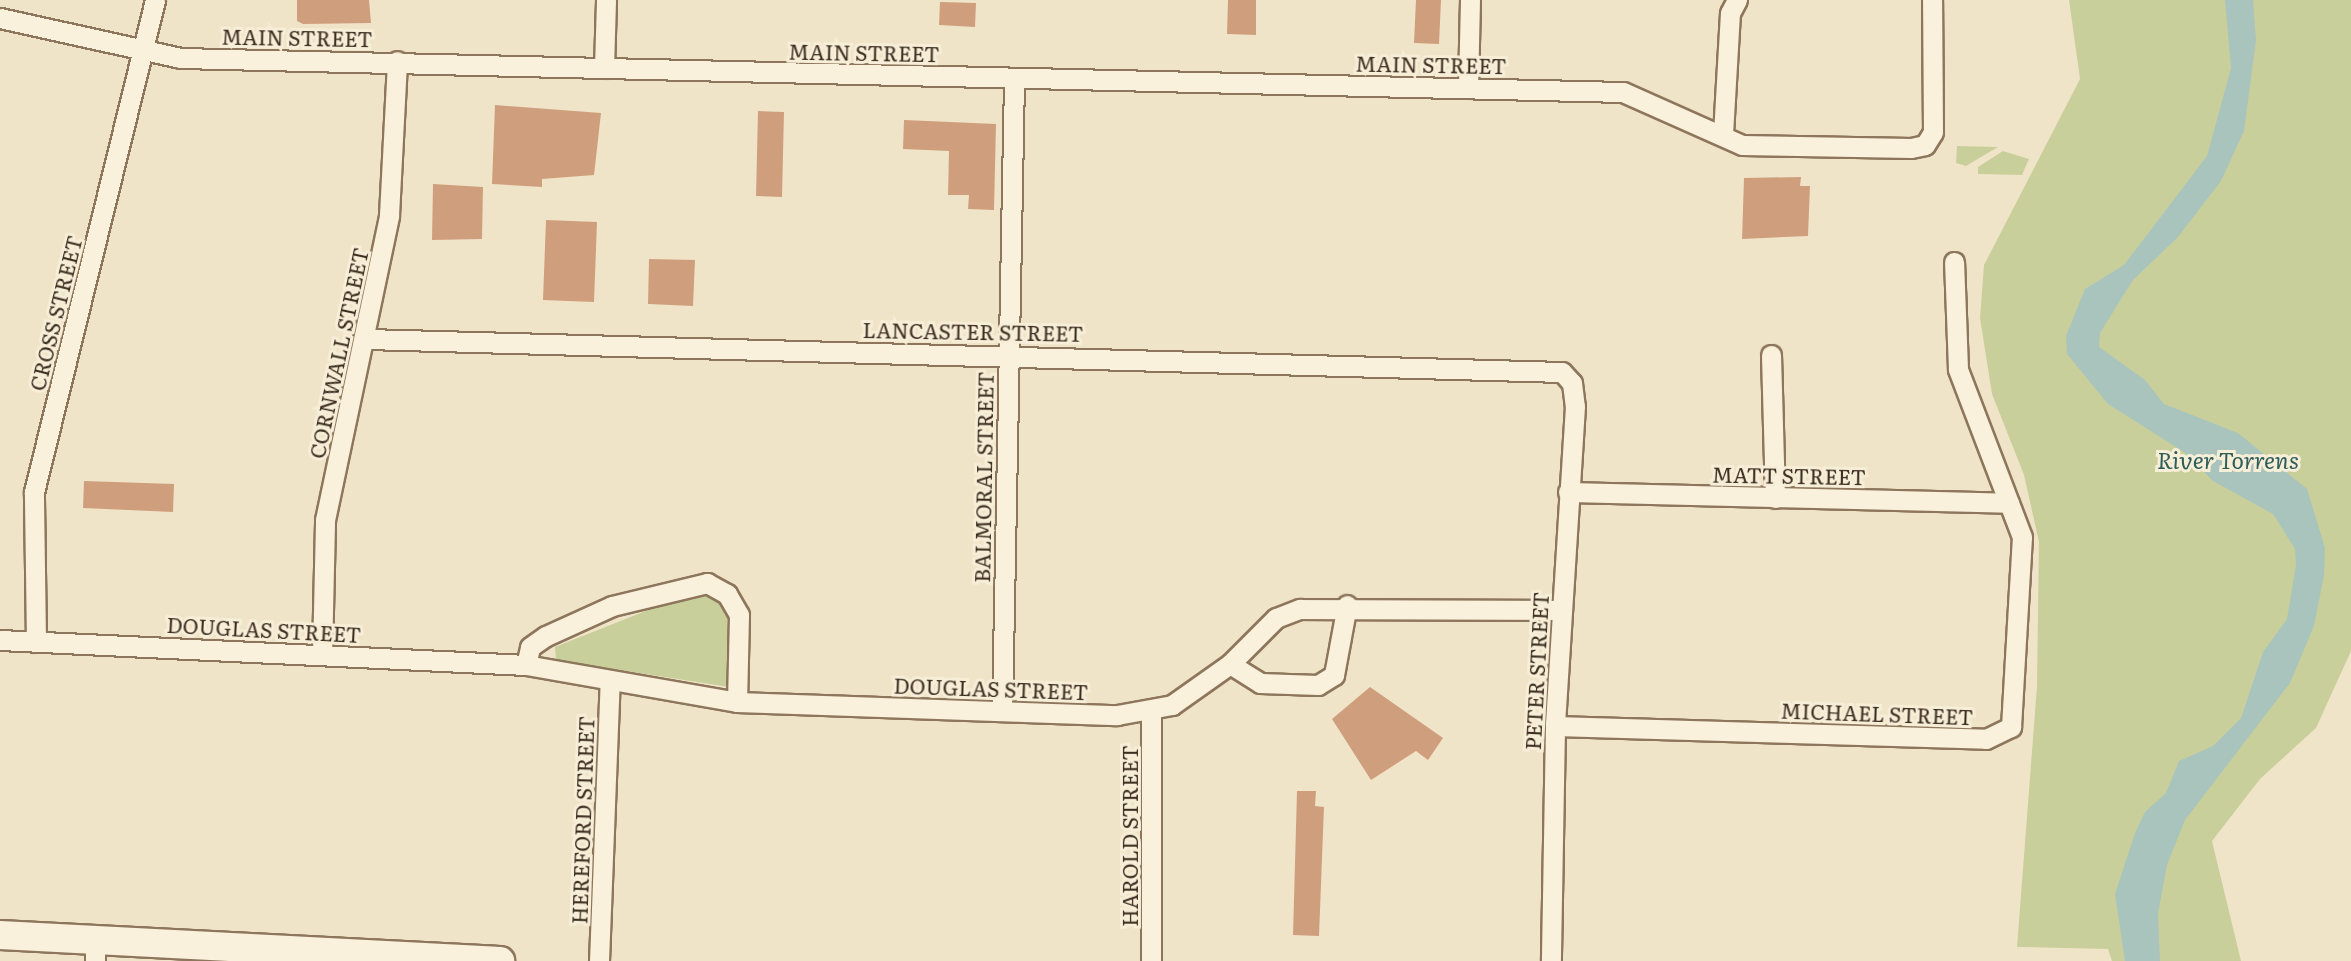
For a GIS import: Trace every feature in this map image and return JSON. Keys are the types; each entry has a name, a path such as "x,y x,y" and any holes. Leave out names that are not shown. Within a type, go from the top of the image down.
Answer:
{"main road":[{"path":"0,935 95,953 500,961"}],"street":[{"name":"CROSS STREET","path":"36,642 34,492 155,0"},
{"path":"604,68 607,0"},
{"path":"1468,88 1470,0"},
{"path":"1723,134 1730,13 1737,0"},
{"name":"MAIN STREET","path":"0,18 143,53 604,68 1629,93 1742,145 1925,145 1933,132 1932,0"},
{"name":"CORNWALL STREET","path":"322,654 325,520 366,339 390,215 397,61"},
{"name":"BALMORAL STREET","path":"1002,710 1014,78"},
{"name":"MICHAEL STREET","path":"1555,726 2001,736 2017,709 2022,537 1958,369 1954,262"},
{"name":"LANCASTER STREET","path":"366,339 1546,368 1573,383"},
{"path":"1771,355 1775,498"},
{"name":"PETER STREET","path":"1551,961 1555,726 1573,383"},
{"name":"MATT STREET","path":"1568,492 2009,503"},
{"path":"526,665 530,647 546,636 612,607 707,583 727,594 739,615 737,702"},
{"path":"1230,664 1260,683 1318,685 1334,674 1342,653 1347,605"},
{"name":"DOUGLAS STREET","path":"0,640 526,665 737,702 1151,712 1172,705 1230,664 1276,618 1347,605 1561,610"},
{"name":"HEREFORD STREET","path":"599,961 610,680"},
{"name":"HAROLD STREET","path":"1151,712 1151,961"}],"green space":[{"path":"2069,0 2351,0 2351,651 2316,728 2260,779 2212,841 2241,961 2112,961 2108,949 2017,947 2037,686 2039,542 2024,475 1992,394 1980,318 1984,265 2080,79"},
{"path":"1957,146 1998,147 1966,166 1956,163"},
{"path":"2003,151 2029,159 2022,175 1978,174 1978,167"},
{"path":"691,593 712,596 727,611 733,627 729,687 556,660 555,647"}],"water":[{"name":"River Torrens","path":"2225,0 2253,0 2256,40 2244,131 2221,181 2178,237 2133,280 2100,333 2099,347 2145,380 2164,404 2238,433 2307,489 2325,548 2324,575 2314,626 2290,683 2185,820 2167,865 2158,914 2160,961 2125,961 2115,894 2135,833 2145,812 2166,793 2179,761 2213,746 2241,718 2263,652 2287,619 2296,565 2295,549 2273,514 2213,481 2184,452 2108,404 2067,354 2066,336 2085,289 2124,265 2207,156 2231,68"}],"building":[{"path":"297,0 369,0 371,23 303,24 297,21"},
{"path":"1228,0 1256,0 1256,35 1227,34"},
{"path":"1416,0 1441,0 1439,44 1414,43"},
{"path":"940,2 976,3 975,27 939,25"},
{"path":"495,105 601,113 594,175 542,179 542,187 492,184"},
{"path":"758,111 784,112 782,197 756,196"},
{"path":"904,120 996,124 994,210 968,209 969,195 948,195 949,151 903,149"},
{"path":"1801,177 1800,186 1810,186 1808,236 1742,239 1744,178"},
{"path":"433,184 483,187 482,239 432,240"},
{"path":"546,220 597,222 594,302 543,300"},
{"path":"649,259 695,260 693,306 648,304"},
{"path":"84,481 174,484 173,512 83,508"},
{"path":"1370,687 1443,738 1428,760 1416,751 1371,780 1332,719"},
{"path":"1297,791 1316,791 1315,806 1324,807 1319,936 1293,935"}]}
